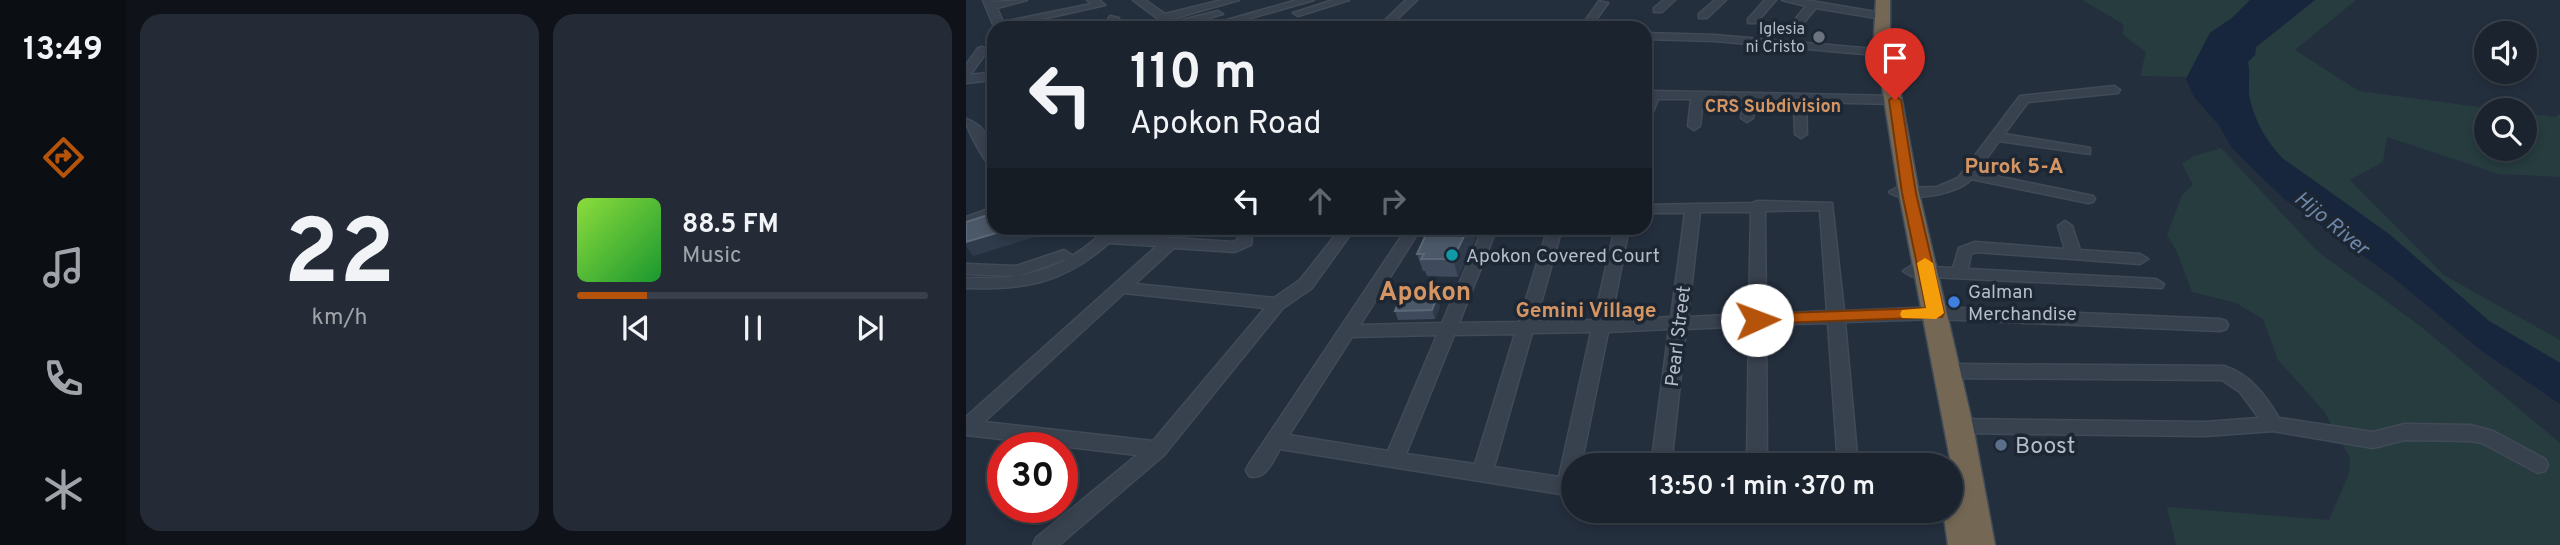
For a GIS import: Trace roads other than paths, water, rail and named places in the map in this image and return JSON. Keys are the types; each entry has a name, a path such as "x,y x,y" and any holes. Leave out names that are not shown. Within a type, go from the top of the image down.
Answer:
{"highway":[{"path":"1879,8 1881,53 1902,192 1929,313 1947,371 1980,545"},
{"path":"1929,313 1949,453"},
{"path":"1960,523 1963,545"}],"street":[{"path":"991,7 1022,0"},
{"path":"991,7 1072,0"},
{"path":"1158,10 1196,0"},
{"path":"1141,2 1158,10 1234,0"},
{"path":"1196,21 1271,0"},
{"path":"1230,21 1309,0"},
{"path":"1390,21 1412,0"},
{"path":"1658,10 1670,0"},
{"path":"1703,16 1721,0"},
{"path":"1752,20 1771,0"},
{"path":"1787,0 1813,5 1879,8"},
{"path":"1269,21 1342,2"},
{"path":"1590,21 1603,3"},
{"path":"1021,21 1099,4"},
{"path":"1795,26 1813,5"},
{"path":"1652,36 1715,38 1881,53"},
{"path":"966,73 982,50"},
{"path":"966,79 987,77"},
{"path":"1902,192 1949,189 1970,175 2024,99 2114,90"},
{"path":"1652,98 1653,95 1890,100"},
{"path":"1694,126 1697,96"},
{"path":"1747,118 1750,97"},
{"path":"1800,98 1801,134"},
{"path":"966,124 972,125 987,152"},
{"path":"1997,137 2085,151"},
{"path":"1970,175 2088,199"},
{"path":"1757,453 1758,205"},
{"path":"1652,209 1827,206 1847,453"},
{"name":"Pearl Street","path":"1663,453 1693,207"},
{"path":"966,222 987,214"},
{"path":"2065,226 2074,254"},
{"path":"966,283 1026,283 1076,262 1102,235"},
{"path":"1121,235 1235,247 1247,242 1245,235"},
{"path":"1044,545 1157,449 1277,304 1306,284 1343,235"},
{"path":"1256,470 1410,235"},
{"path":"1394,460 1487,235"},
{"path":"1482,473 1523,327 1553,235"},
{"path":"1577,453 1621,235"},
{"path":"966,428 1172,241"},
{"path":"1960,272 1964,251 1970,247 2140,260"},
{"path":"966,269 1017,271 1064,255"},
{"path":"1919,271 2156,284"},
{"path":"1123,288 1277,304"},
{"path":"1348,331 1602,326 1929,313 2220,325"},
{"path":"1947,371 2224,373 2233,376 2250,390 2273,424"},
{"path":"1959,426 2065,425 2182,429 2273,424 2373,440 2405,432 2470,433 2486,436 2538,465"},
{"path":"966,428 1157,449"},
{"path":"1275,441 1561,486"}],"water":[{"name":"Hijo River","path":"2250,0 2315,0 2256,47 2255,55 2248,62 2252,108 2271,145 2282,158 2389,234 2489,321 2560,363 2560,404 2483,352 2395,279 2283,198 2232,148 2218,124 2194,97 2186,79 2210,33 2232,18"}],"place":[{"name":"Iglesia ni Cristo","path":"1819,37"},
{"name":"Apokon Covered Court","path":"1452,255"},
{"name":"Galman Merchandise","path":"1954,302"},
{"name":"Boost","path":"2001,445"}],"district":[{"name":"CRS Subdivision","path":"1773,106"},
{"name":"Purok 5-A","path":"2014,166"},
{"name":"Apokon","path":"1425,291"},
{"name":"Gemini Village","path":"1586,310"}]}
